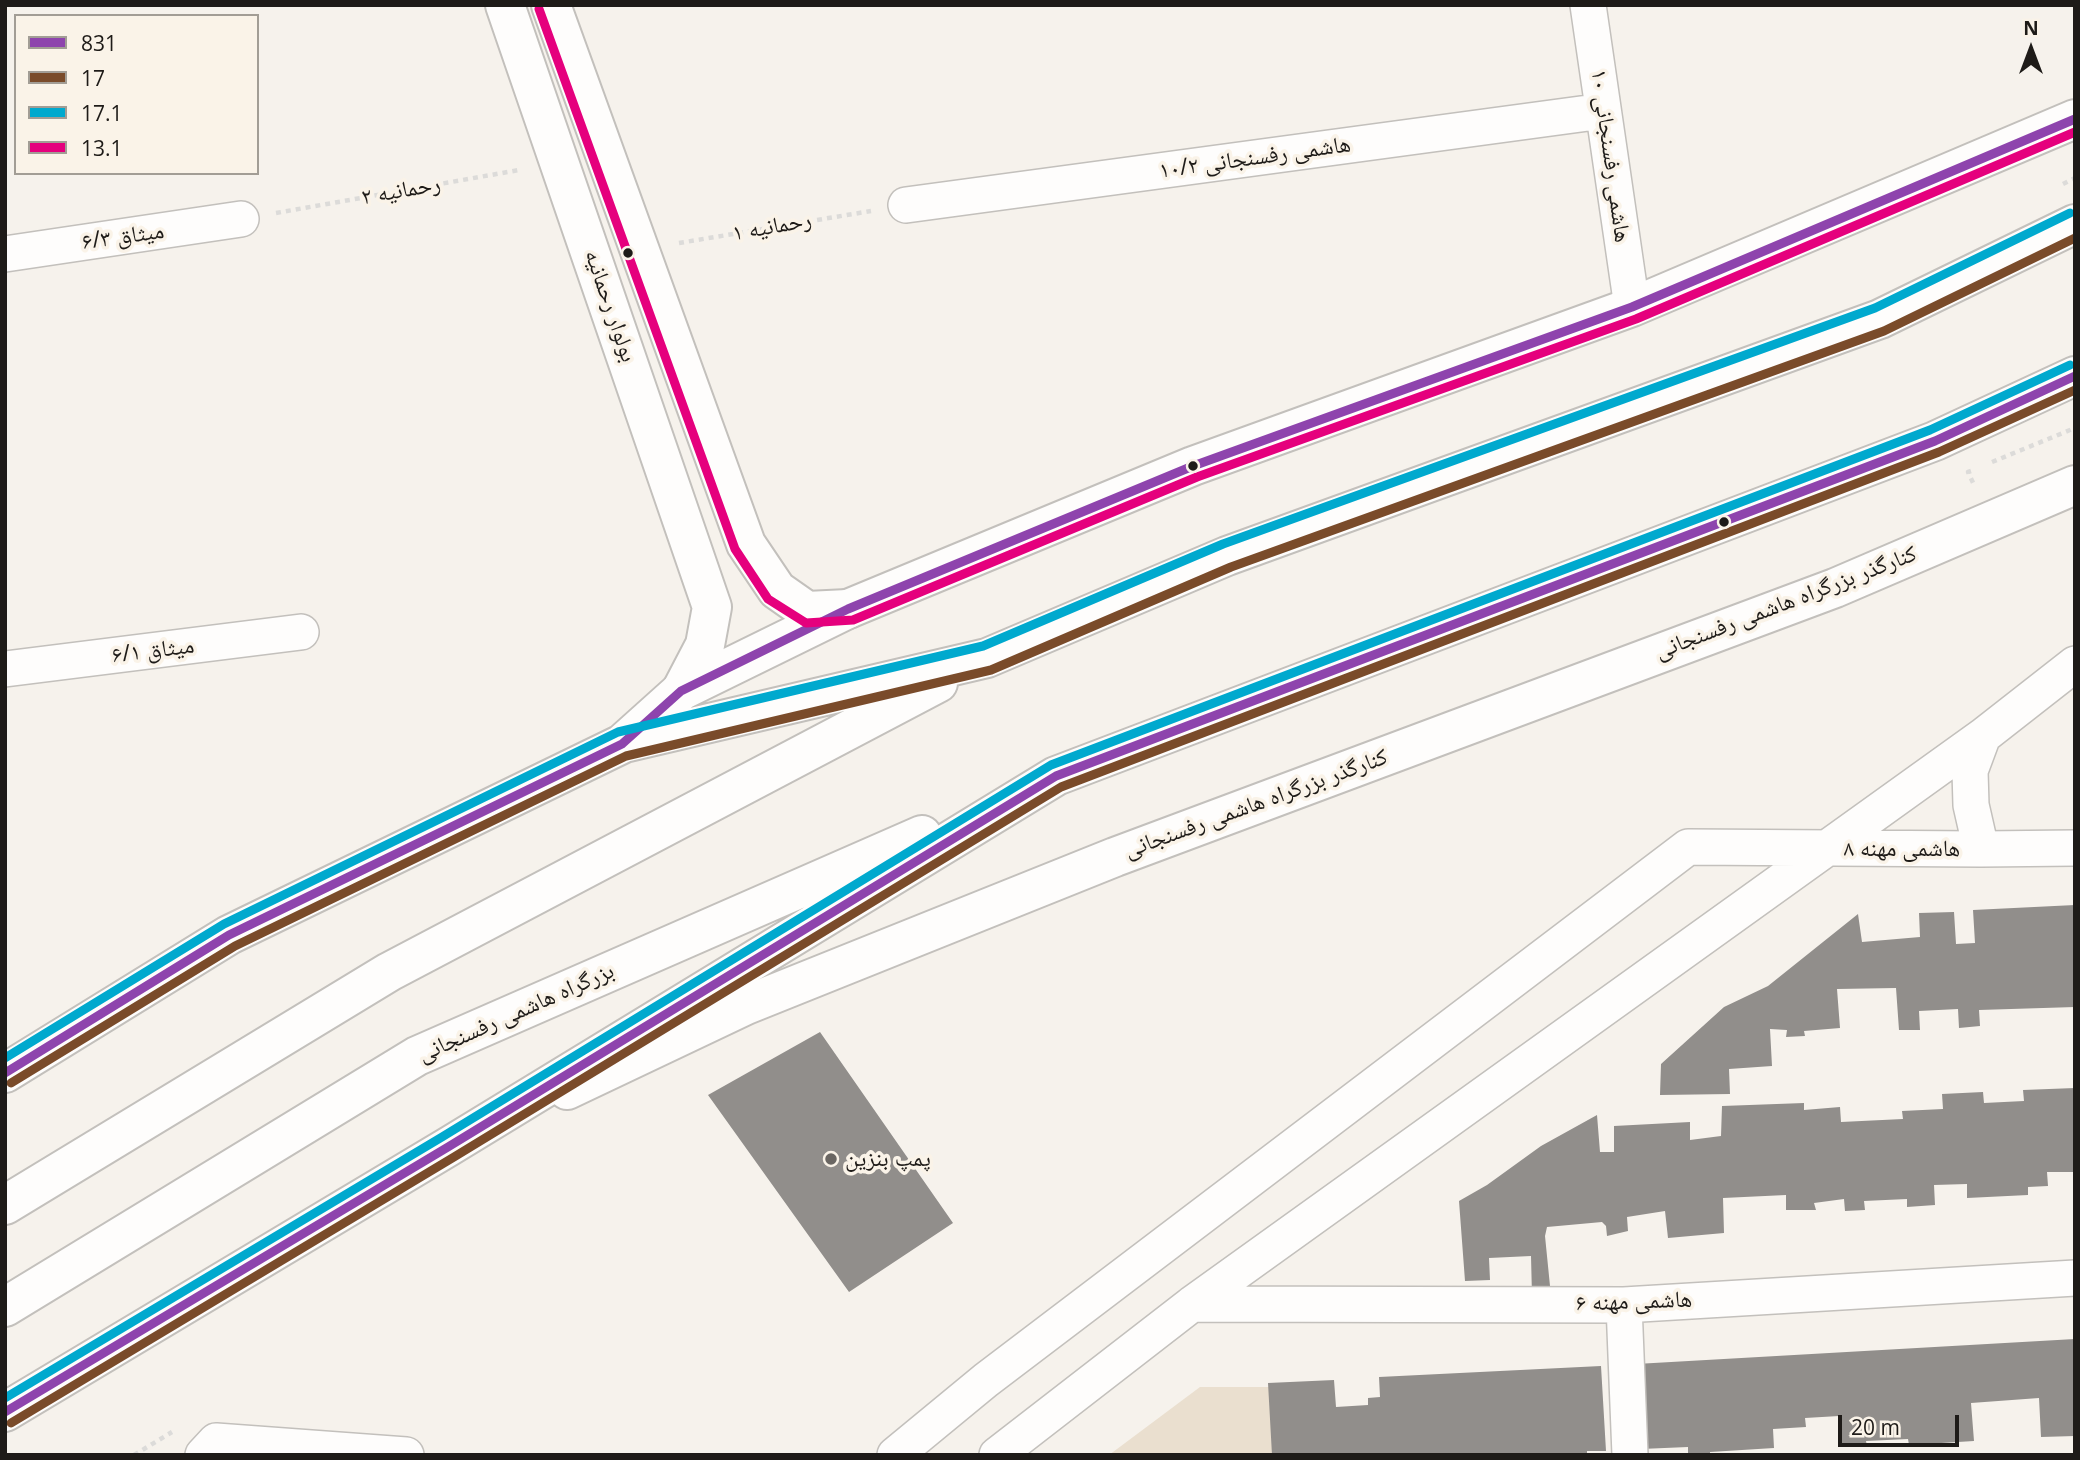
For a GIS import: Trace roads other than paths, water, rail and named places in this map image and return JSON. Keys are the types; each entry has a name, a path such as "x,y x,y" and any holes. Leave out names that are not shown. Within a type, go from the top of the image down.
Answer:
{"main road":[{"name":"بولوار رحمانیه","path":"505,5 567,178 712,607 705,645 681,691"},
{"name":"بولوار رحمانیه","path":"551,5 746,544 777,590 807,611 848,609"},
{"path":"622,744 681,691 848,609 1193,466 1632,307 2075,119"},
{"path":"567,178 614,180"},
{"path":"5,1205 389,972 987,658 1227,556 1880,319 2075,224"},
{"name":"بزرگراه هاشمی رفسنجانی","path":"5,1307 416,1056 1056,776 1936,441 2075,376"},
{"name":"کنارگذر بزرگراه هاشمی رفسنجانی","path":"448,1147 746,1005 1115,857 1835,588 2075,485"},
{"path":"5,1073 229,935 622,744 987,658"},
{"name":"بزرگراه هاشمی رفسنجانی","path":"5,1412 448,1147 1056,776"}],"street":[{"name":"هاشمی رفسنجانی ۱۰","path":"1588,5 1632,307"},
{"name":"هاشمی رفسنجانی ۱۰/۲","path":"906,205 1604,111"},
{"name":"میثاق ۶/۳","path":"5,254 241,219"},
{"name":"میثاق ۶/۱","path":"5,670 301,632"},
{"path":"997,1455 1192,1304 1983,736 2075,664"},
{"name":"هاشمی مهنه ۸","path":"1981,849 1971,805 1970,771 1983,736"},
{"name":"هاشمی مهنه ۸","path":"895,1455 986,1380 1688,846 1823,850 2075,848"},
{"name":"هاشمی مهنه ۶","path":"1192,1304 1624,1305 2075,1278"},
{"path":"1624,1305 1630,1455"},
{"path":"203,1455 216,1441 406,1455"}],"place":[{"name":"پمپ بنزین","path":"831,1159"}]}
